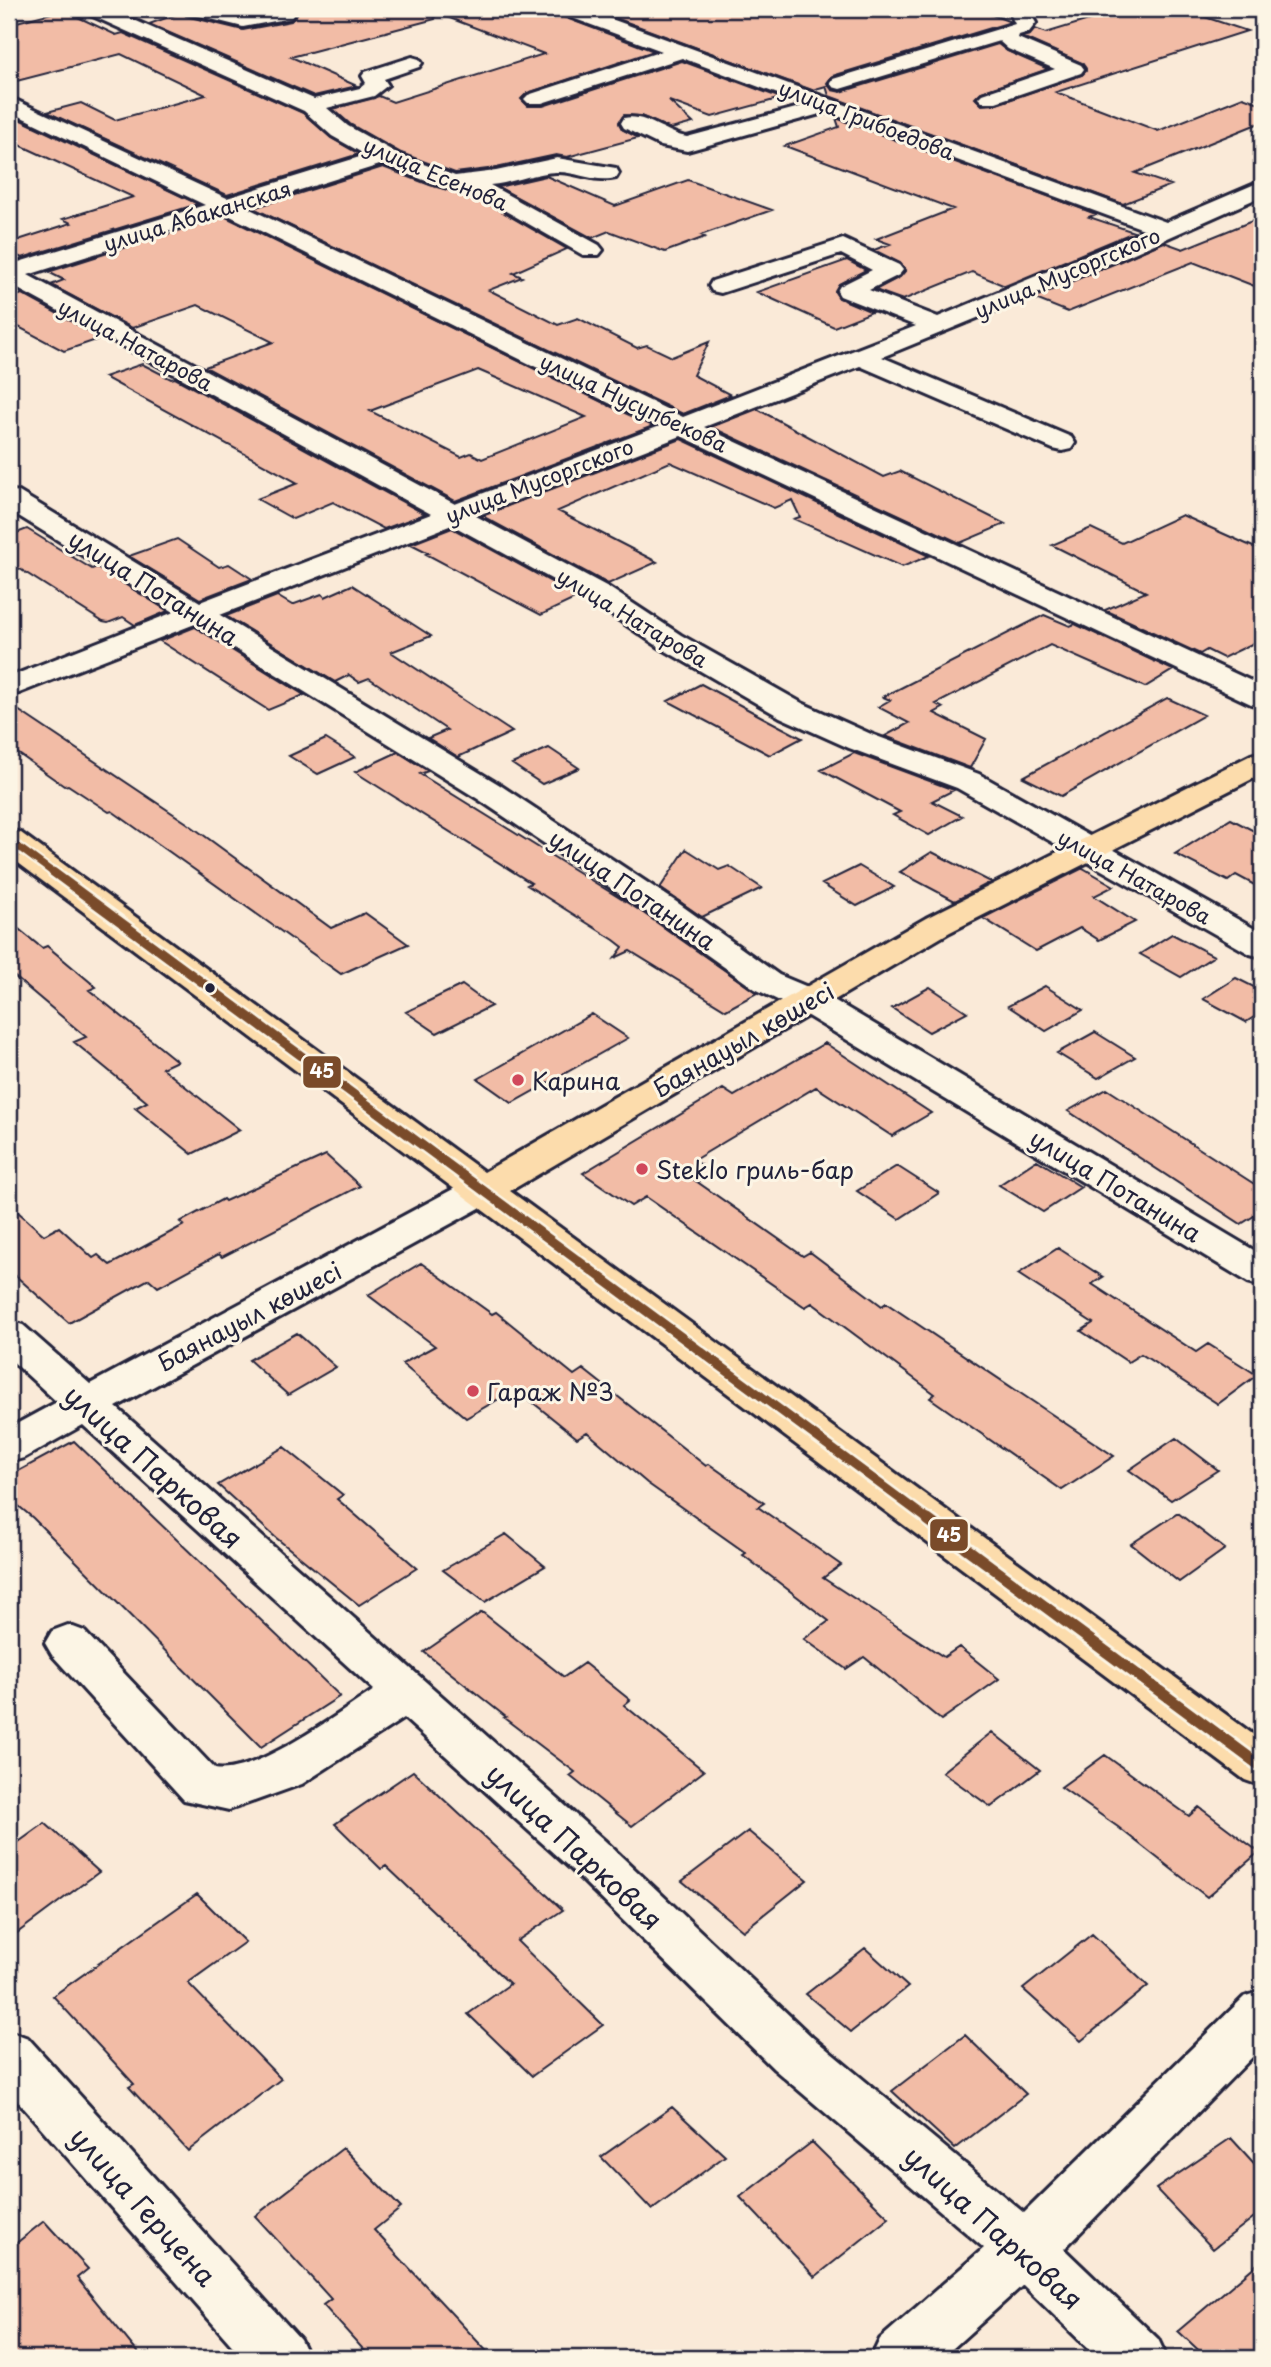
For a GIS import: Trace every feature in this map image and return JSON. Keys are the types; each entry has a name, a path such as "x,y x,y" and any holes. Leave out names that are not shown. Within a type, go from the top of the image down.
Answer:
{"main road":[{"name":"Баянауыл көшесі","path":"484,1189 938,925 1262,762"},
{"path":"9,840 408,1137 484,1189 1262,1768"}],"street":[{"name":"улица Есенова","path":"93,9 312,106 340,131 385,156 452,182 489,192 591,250"},
{"path":"194,9 243,21 284,14"},
{"name":"улица Грибоедова","path":"566,9 1167,230"},
{"path":"840,83 1022,28 1026,23 1018,9"},
{"path":"118,20 152,12"},
{"path":"989,98 1074,69 1016,46 1008,40 1009,32"},
{"path":"535,99 684,51"},
{"path":"312,106 367,92 378,85 372,76 412,63"},
{"name":"улица Нусупбекова","path":"9,103 311,246 618,397 995,575 1262,697"},
{"path":"632,124 669,141 687,144 829,105"},
{"name":"улица Абаканская","path":"9,274 385,156"},
{"path":"452,182 496,178 557,165 586,172 608,173"},
{"name":"улица Мусоргского","path":"9,688 194,613 862,358 1262,188"},
{"path":"721,286 843,246 891,270 849,291 938,326"},
{"name":"улица Натарова","path":"9,274 598,593 670,641 792,710 860,741 968,781 1262,947"},
{"path":"862,358 1062,443"},
{"name":"улица Потанина","path":"9,498 489,792 666,910 767,982 808,1001 1262,1273"},
{"name":"Баянауыл көшесі","path":"9,1447 484,1189"},
{"name":"улица Парковая","path":"9,1335 587,1854 793,2053 1024,2248 1138,2358"},
{"path":"68,1643 201,1786 229,1791 285,1770 407,1693"},
{"path":"900,2358 1052,2224 1262,2013"},
{"name":"улица Герцена","path":"9,2054 280,2358"}],"building":[{"path":"291,9 553,9 558,15 654,51 527,93 521,99 528,106 543,106 682,61 781,98 712,117 669,101 693,123 671,129 641,116 624,115 619,122 622,129 638,138 567,157 556,155 496,168 455,173 401,153 350,124 333,109 379,96 393,102 544,54 434,12 435,19 291,57 357,86 314,96 149,24 183,12 186,16 243,30 291,21 297,14"},
{"path":"591,9 935,9 943,12 976,9 1011,22 832,76 827,83 832,90 841,92 998,44 1007,51 1048,69 981,92 975,98 982,105 997,104 1082,75 1086,71 1082,63 1022,37 1030,35 1035,29 1046,33 1125,9 1181,9 1247,31 1056,92 1158,131 1243,97 1262,104 1262,122 1135,173 1171,185 1123,204 829,96 826,86 812,90"},
{"path":"63,10 116,35 123,33 303,113 331,138 359,154 227,195 47,112 81,103 115,120 206,95 121,54 9,83 9,24"},
{"path":"836,118 1096,214 1089,217 1134,232 1005,286 972,272 903,300 875,290 900,277 906,270 900,263 874,250 890,244 876,239 953,209 785,146 839,127"},
{"path":"19,119 198,204 22,258 9,252 9,243 71,223 63,219 133,197 9,140 9,122"},
{"path":"383,167 430,185 480,199 567,249 513,273 522,277 489,290 558,325 578,318 637,348 647,345 672,357 709,342 693,375 731,395 683,414 253,208"},
{"path":"546,176 615,206 688,180 772,210 701,235 705,237 665,252 609,231 592,238 498,187"},
{"path":"224,216 653,426 455,501 205,367 273,342 198,305 132,328 51,285 64,280 48,272","holes":["478,370 586,417 482,459 471,453 461,457 370,411"]},
{"path":"1262,217 1262,289 1193,262 1068,312 1033,298 1164,242 1183,249"},
{"path":"847,260 866,270 839,284 835,292 839,298 872,312 834,327 757,292"},
{"path":"22,294 102,338 64,351 9,322 9,299"},
{"path":"142,364 171,379 175,378 425,514 384,529 333,502 293,519 257,499 298,483 104,377"},
{"path":"757,409 884,477 900,471 1005,524 960,543 711,427"},
{"path":"681,439 929,556 902,567 794,519 800,517 792,500 774,508 670,462 558,511 657,562 608,584 482,516"},
{"path":"1182,515 1262,551 1262,639 1223,658 1207,650 1200,654 1105,610 1146,592 1052,545 1091,528 1122,543"},
{"path":"452,528 579,597 541,615 411,544"},
{"path":"27,529 92,569 97,567 168,611 135,625 123,617 108,623 103,622 9,562 9,536"},
{"path":"177,539 219,567 229,564 252,579 200,599 129,556"},
{"path":"352,585 431,636 391,652 512,732 458,757 428,738 447,730 369,678 359,682 349,675 335,682 226,616 277,596 292,605 322,594 325,597"},
{"path":"1044,615 1070,626 1075,624 1173,670 1145,687 1050,645 936,704 943,708 934,713 986,739 970,768 885,736 909,723 878,707 890,700 883,697"},
{"path":"195,627 304,695 268,710 160,641"},
{"path":"701,684 802,738 770,755 668,701"},
{"path":"1167,698 1204,715 1061,796 1023,777"},
{"path":"9,704 187,823 331,928 365,913 408,944 341,974 112,811 109,812 68,785 64,786 9,747"},
{"path":"326,739 355,757 318,774 289,756"},
{"path":"549,748 579,768 542,784 512,764"},
{"path":"398,752 428,771 420,774 639,910 757,993 726,1010 630,951 615,958 623,947 614,940 527,885 531,883 355,772"},
{"path":"854,753 954,790 932,801 962,816 929,835 893,815 900,812 821,770"},
{"path":"1231,819 1262,835 1262,889 1236,875 1228,881 1175,854"},
{"path":"686,849 719,870 729,866 762,888 702,917 660,888"},
{"path":"932,852 991,882 955,901 900,872"},
{"path":"859,866 894,887 857,906 822,884"},
{"path":"1083,868 1114,886 1094,896 1135,922 1099,940 1080,928 1036,951 983,918"},
{"path":"9,921 42,948 47,946 96,987 89,990 177,1061 162,1068 240,1130 192,1154 135,1108 147,1102 74,1042 86,1037 9,972"},
{"path":"1172,934 1214,956 1181,977 1140,954"},
{"path":"1236,978 1262,991 1262,1012 1246,1022 1203,999"},
{"path":"462,985 491,1006 437,1033 406,1012"},
{"path":"1045,986 1083,1010 1046,1031 1008,1006"},
{"path":"930,987 967,1012 929,1032 892,1008"},
{"path":"592,1014 628,1038 512,1103 478,1079"},
{"path":"1095,1032 1135,1057 1098,1078 1057,1053"},
{"path":"825,1043 931,1113 892,1136 816,1087 694,1160 701,1165 686,1174 803,1256 810,1252 882,1306 886,1303 1114,1456 1062,1490 930,1398 935,1394 812,1303 805,1307 646,1197 631,1206 583,1173 723,1089 734,1096"},
{"path":"1107,1089 1262,1189 1262,1211 1241,1224 1068,1111"},
{"path":"326,1155 360,1186 222,1257 219,1254 158,1287 149,1279 69,1323 9,1270 9,1204 44,1235 59,1227 93,1258 98,1255 110,1265 184,1225 180,1222 223,1199 225,1201"},
{"path":"1037,1160 1081,1187 1043,1212 999,1185"},
{"path":"897,1166 939,1193 899,1219 857,1191"},
{"path":"1058,1248 1103,1277 1092,1284 1196,1352 1208,1344 1257,1375 1218,1404 1141,1354 1128,1362 1081,1331 1093,1323 1018,1274"},
{"path":"421,1263 492,1314 496,1312 574,1375 583,1369 706,1466 709,1464 764,1503 758,1507 841,1565 823,1578 944,1657 959,1647 999,1679 941,1720 864,1657 846,1669 804,1639 829,1621 743,1555 746,1553 647,1483 587,1432 577,1438 516,1389 466,1418 402,1364 435,1346 368,1295"},
{"path":"297,1333 336,1367 288,1395 249,1360"},
{"path":"1176,1438 1218,1470 1171,1500 1129,1470"},
{"path":"74,1441 340,1696 261,1747 33,1518 9,1498 9,1476"},
{"path":"284,1447 343,1495 337,1499 417,1568 359,1605 275,1537 218,1485"},
{"path":"1178,1513 1225,1549 1179,1582 1131,1544"},
{"path":"506,1534 545,1566 485,1602 443,1570"},
{"path":"482,1612 564,1677 584,1663 630,1700 624,1705 704,1771 632,1826 570,1776 575,1772 424,1652"},
{"path":"992,1732 1040,1770 991,1807 942,1772"},
{"path":"1105,1755 1189,1816 1199,1807 1259,1852 1207,1897 1118,1827 1061,1787"},
{"path":"413,1771 563,1910 517,1941 603,2025 532,2076 468,2014 510,1984 386,1866 381,1869 335,1824"},
{"path":"45,1823 99,1872 9,1939 9,1849"},
{"path":"748,1831 807,1880 743,1931 682,1881"},
{"path":"197,1894 245,1942 188,1983 281,2079 188,2151 129,2087 134,2084 53,1996"},
{"path":"1092,1934 1148,1986 1081,2041 1023,1989"},
{"path":"865,1948 908,1987 851,2032 806,1994"},
{"path":"965,2035 1026,2094 955,2149 892,2091"},
{"path":"672,2107 725,2156 652,2210 601,2157"},
{"path":"1231,2138 1262,2172 1262,2211 1213,2249 1156,2189"},
{"path":"812,2142 889,2218 815,2277 740,2197"},
{"path":"343,2148 401,2208 374,2230 493,2358 371,2358 323,2305 331,2299 255,2216"},
{"path":"44,2221 88,2269 77,2278 142,2358 9,2358 9,2249"},
{"path":"1262,2260 1262,2358 1207,2358 1178,2331"}],"transit line":[{"name":"45","path":"9,840 1262,1767"}],"place":[{"name":"Карина","path":"518,1080"},
{"name":"Steklo гриль-бар","path":"642,1169"},
{"name":"Гараж №3","path":"473,1391"}]}
